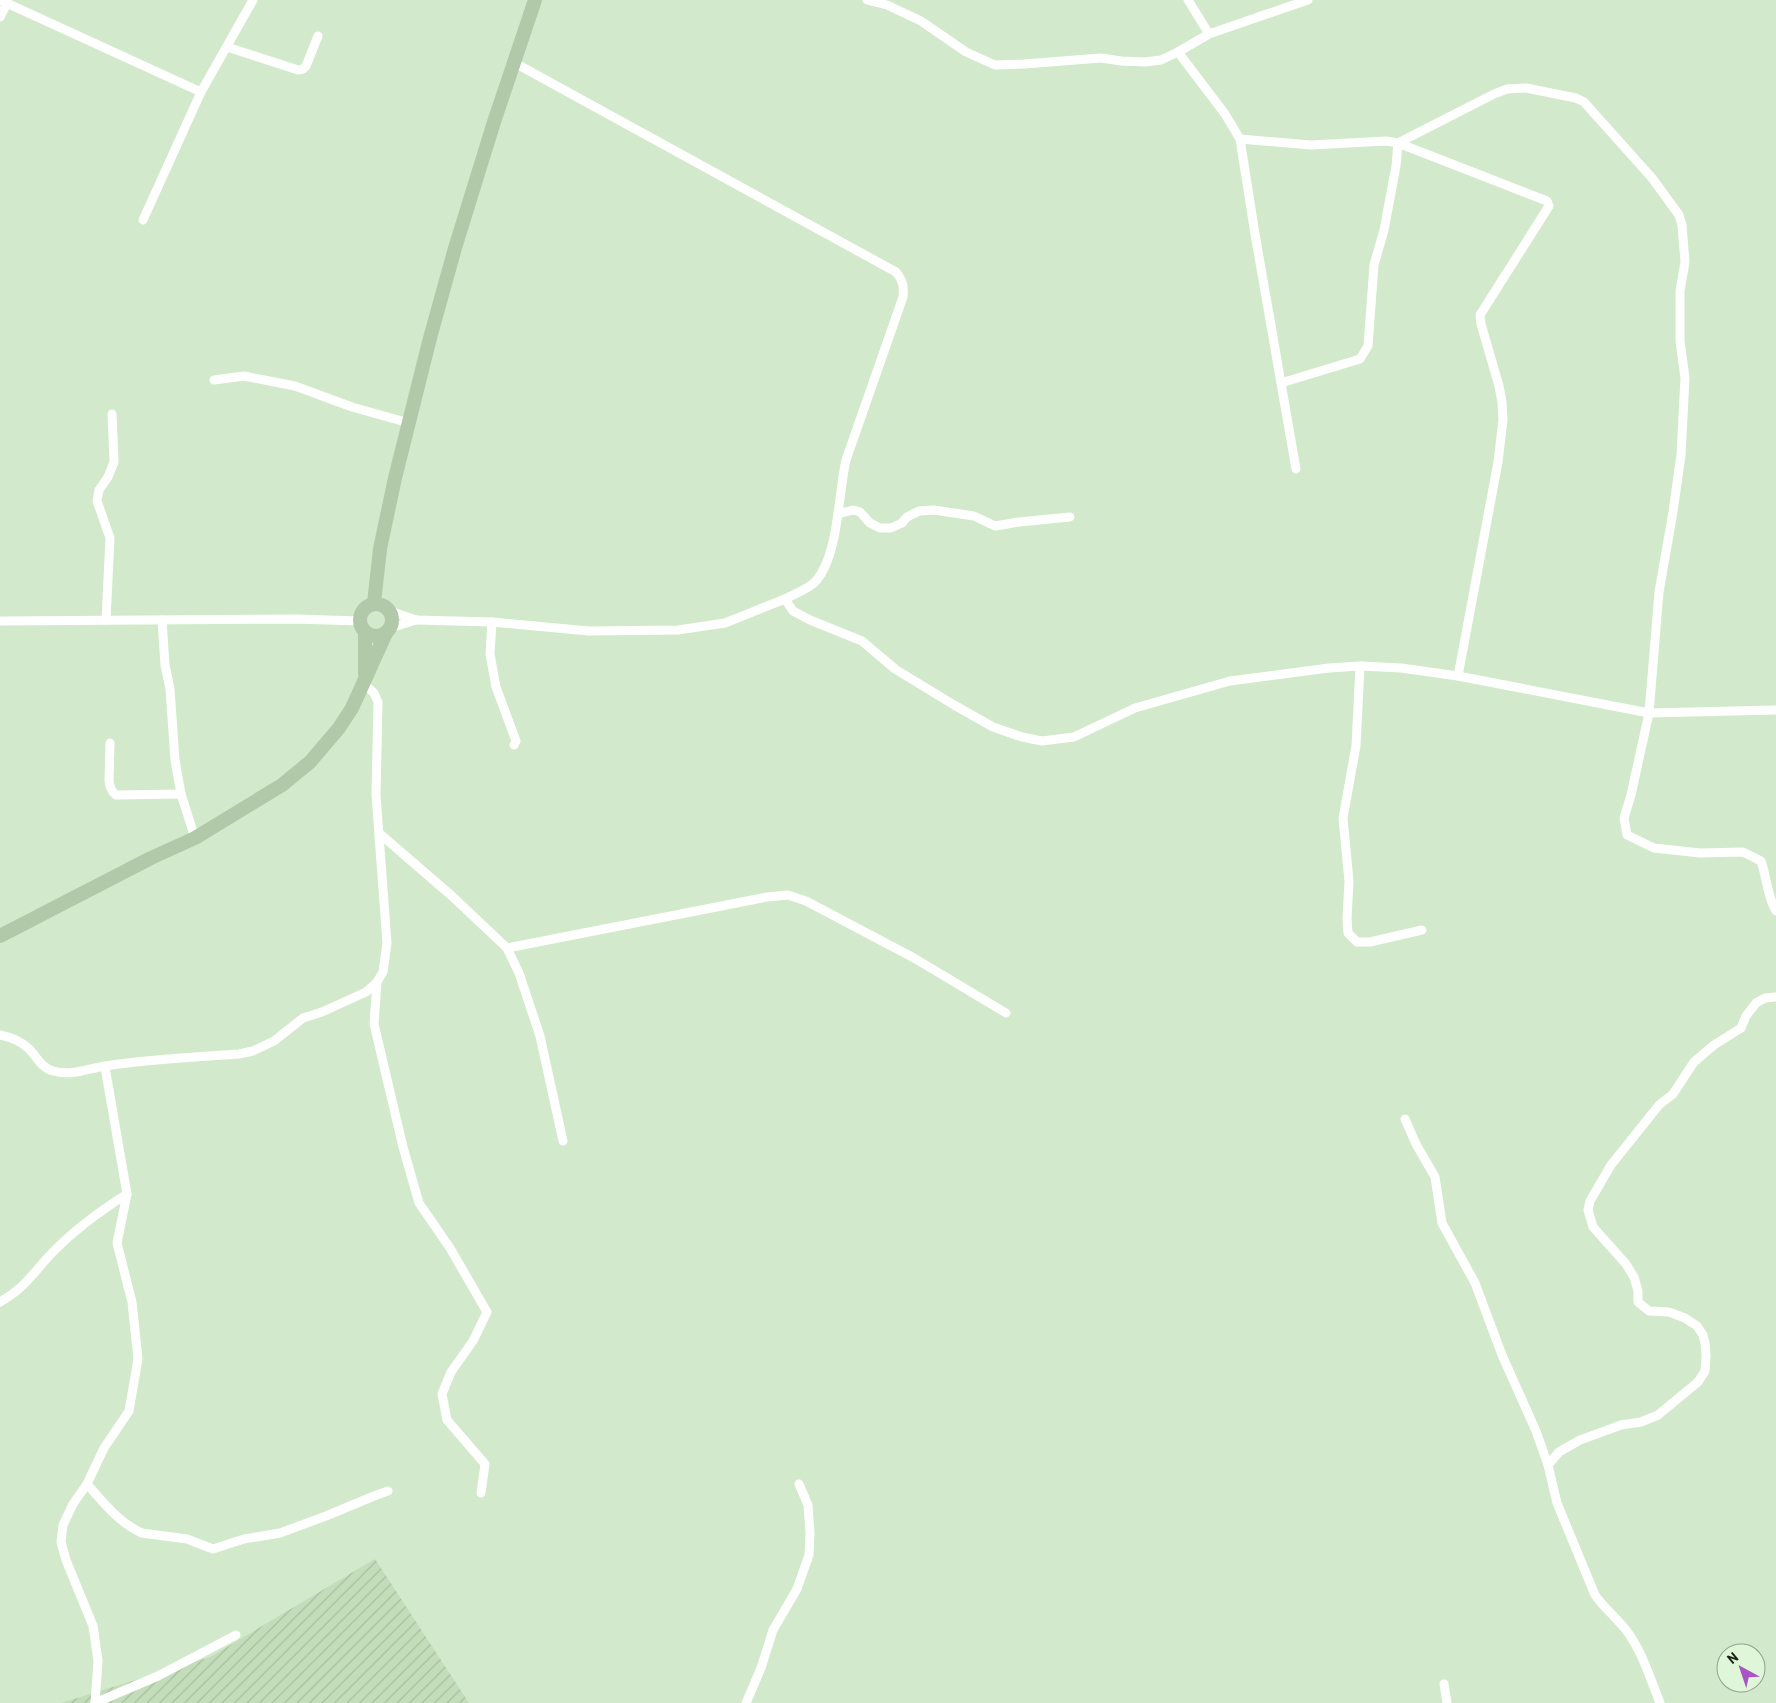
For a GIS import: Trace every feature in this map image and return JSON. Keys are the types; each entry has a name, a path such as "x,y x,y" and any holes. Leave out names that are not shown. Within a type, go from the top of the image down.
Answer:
{"main road":[{"path":"374,603 380,549 409,423 455,248 535,0"},
{"path":"0,936 151,858 195,838 282,785 310,762 339,728 352,708 388,631 392,620 390,611 383,604 374,603 365,607 360,616 364,680"},
{"path":"362,626 373,636 388,631"}],"street":[{"path":"144,220 201,92 253,0"},
{"path":"867,0 887,5 921,21 966,52 995,65 1101,58 1145,62 1162,60 1209,34 1286,3 1308,0"},
{"path":"1188,0 1209,34"},
{"path":"0,16 4,2 201,92"},
{"path":"227,47 298,70 306,66 318,36"},
{"path":"1178,52 1225,114 1240,139 1296,469"},
{"path":"390,611 416,620 492,622 589,631 678,630 725,623 785,599 814,582 827,562 838,514 841,480 846,460 903,297 904,287 902,280 896,272 514,62"},
{"path":"1398,143 1507,88 1526,88 1576,98 1590,107 1638,161 1679,216 1682,224 1684,262 1680,291 1680,341 1685,378 1681,456 1658,592 1649,713 1624,818 1627,834 1654,848 1700,853 1743,852 1761,861 1771,901 1776,911"},
{"path":"1240,139 1311,145 1386,141 1398,143 1547,202 1548,206 1480,315 1502,402 1503,420 1498,462 1458,676"},
{"path":"1281,383 1360,359 1368,346 1374,266 1384,230 1396,166 1398,143"},
{"path":"214,380 244,376 295,386 352,407 409,423"},
{"path":"106,620 110,538 97,501 99,490 108,477 114,462 112,414"},
{"path":"838,514 853,510 860,512 870,523 880,528 891,528 919,511 934,510 974,516 995,526 1070,517"},
{"path":"785,599 793,611 862,641 896,669 993,727 1022,737 1042,741 1074,737 1135,708 1230,681 1329,668 1360,666 1401,668 1458,676 1649,713 1776,710"},
{"path":"162,620 165,665 170,689 174,760 181,794 195,838"},
{"path":"0,621 162,620 362,626"},
{"path":"388,631 416,620"},
{"path":"492,622 490,654 496,687 516,740 514,745"},
{"path":"1360,666 1356,746 1343,818 1349,881 1346,918 1348,933 1357,942 1370,942 1422,930"},
{"path":"0,1035 17,1040 28,1048 39,1062 49,1070 78,1073 105,1066 239,1054 253,1051 274,1041 303,1018 322,1012 359,995 377,982 383,972 388,943 376,795 378,702 364,680"},
{"path":"110,744 110,781 113,792 116,795 181,794"},
{"path":"379,833 453,897 507,948 519,973 540,1036 563,1141"},
{"path":"507,948 767,897 788,895 830,912 906,953 1006,1013"},
{"path":"377,982 374,1024 403,1147 420,1203 450,1248 486,1312 473,1341 451,1372 442,1394 447,1420 469,1443 485,1464 481,1493"},
{"path":"1548,1465 1559,1452 1580,1440 1658,1415 1698,1382 1705,1371 1705,1343 1703,1335 1697,1326 1685,1318 1669,1312 1649,1311 1638,1302 1638,1291 1634,1277 1626,1264 1592,1226 1588,1210 1590,1202 1612,1165 1659,1105 1673,1094 1694,1062 1714,1045 1741,1028 1746,1016 1756,1003 1765,998 1776,997"},
{"path":"105,1066 126,1194 117,1243 132,1302 138,1359 129,1411 104,1448 87,1484 73,1504 63,1524 61,1542 66,1560 93,1626 98,1661 95,1703 158,1676 236,1635"},
{"path":"1405,1119 1416,1144 1435,1177 1442,1223 1475,1283 1502,1356 1536,1431 1548,1465 1557,1503 1595,1596 1627,1631 1646,1665 1660,1703"},
{"path":"0,1302 25,1285 50,1254 85,1224 126,1194"},
{"path":"87,1484 109,1510 135,1530 142,1533 187,1539 213,1549 244,1539 280,1533 388,1492"},
{"path":"746,1703 761,1668 773,1630 797,1590 808,1555 810,1534 808,1505 799,1484"},
{"path":"1444,1684 1447,1703"}],"shaded area":[{"path":"375,1559 469,1703 61,1703 210,1657"}]}
